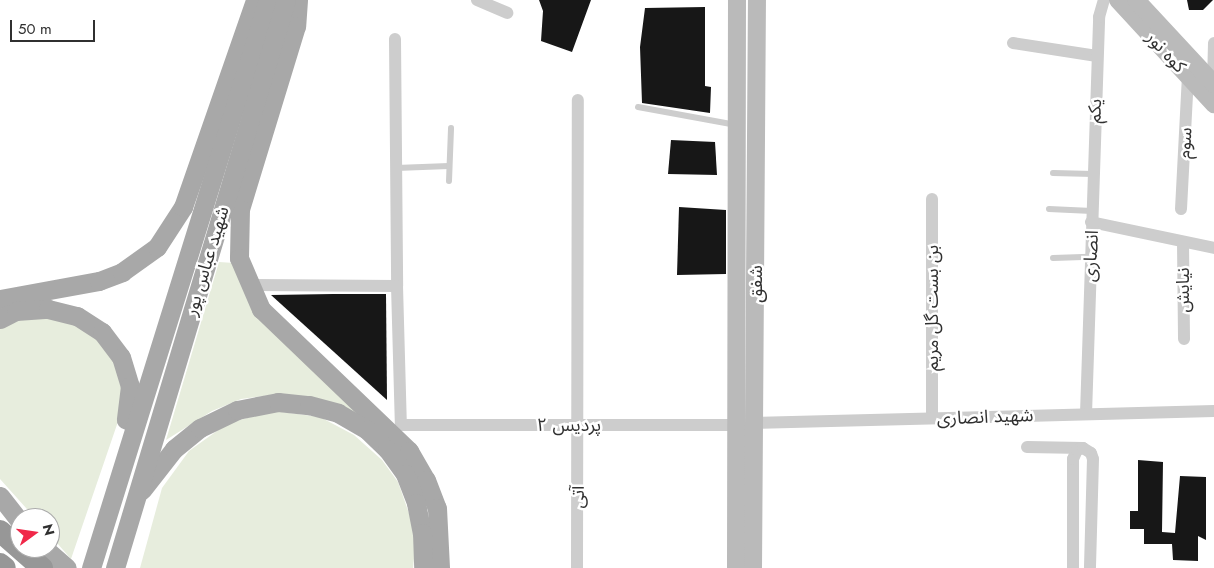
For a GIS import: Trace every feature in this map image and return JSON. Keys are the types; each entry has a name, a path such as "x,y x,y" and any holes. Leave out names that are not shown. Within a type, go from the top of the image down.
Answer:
{"highway":[{"path":"0,531 42,568"},
{"path":"0,564 5,568"}],"main road":[{"path":"0,299 99,281 122,272 157,246 183,207 255,0"},
{"name":"شهید عباس پور","path":"92,568 113,491 268,0"},
{"name":"شهید عباس پور","path":"115,568 286,0"},
{"path":"298,0 296,26 240,209 239,258 249,285 261,309 408,451 426,480 437,508 440,568"},
{"name":"شفق","path":"736,568 737,0"},
{"name":"شفق","path":"754,568 757,0"},
{"name":"کوه نور","path":"1118,0 1214,104"},
{"name":"کوه نور","path":"1136,0 1214,84"},
{"path":"0,319 16,311 48,309 77,316 102,332 121,357 130,386 113,491"},
{"path":"135,499 174,449 200,428 237,410 278,402 310,404 338,413 367,430 387,449 405,474 422,533 423,568"},
{"path":"0,496 10,509"},
{"path":"0,507 10,516"},
{"path":"56,558 67,568"}],"street":[{"path":"477,0 507,12"},
{"name":"یکم","path":"1092,217 1098,17 1104,0"},
{"path":"249,285 396,286 395,39"},
{"path":"1214,42 1214,84"},
{"path":"1014,43 1097,56"},
{"name":"سوم","path":"1181,208 1188,77"},
{"name":"آتی","path":"577,568 579,425 578,100"},
{"name":"بن بست گل مریم","path":"932,199 932,418"},
{"name":"انصاری","path":"1086,414 1092,217 1183,242 1214,248"},
{"name":"نیایش","path":"1183,242 1184,339"},
{"name":"پردیس ۲","path":"396,286 401,425 737,425"},
{"name":"شهید انصاری","path":"756,423 1214,410"},
{"path":"1027,447 1083,448 1091,452 1093,459 1090,568"},
{"path":"1073,568 1073,459 1077,450 1083,448"}],"lane":[{"path":"638,107 737,125"},
{"path":"449,181 451,128"},
{"path":"396,168 449,166"},
{"path":"1053,173 1093,174"},
{"path":"1049,209 1092,217"},
{"path":"1053,258 1090,257"}],"green space":[{"path":"219,262 234,263 376,429 278,394 241,399 212,411 166,440"},
{"path":"68,317 91,331 110,351 121,380 123,407 71,559 60,546 60,508 26,508 0,479 0,324 7,319"},
{"path":"274,411 320,417 354,435 382,460 398,482 411,519 415,549 413,568 140,568 162,488 189,451 228,423"}],"building":[{"path":"539,0 591,0 572,52 541,41 543,11"},
{"path":"1187,0 1213,0 1203,10 1189,10"},
{"path":"705,7 705,86 711,87 710,113 642,103 640,47 645,8"},
{"path":"671,140 715,142 717,175 668,174"},
{"path":"679,207 726,210 726,274 677,275"},
{"path":"386,294 387,400 271,295"},
{"path":"1138,460 1163,462 1162,532 1175,533 1180,476 1206,477 1206,540 1198,536 1198,561 1173,560 1172,544 1144,544 1144,529 1130,529 1130,511 1138,511"}]}
